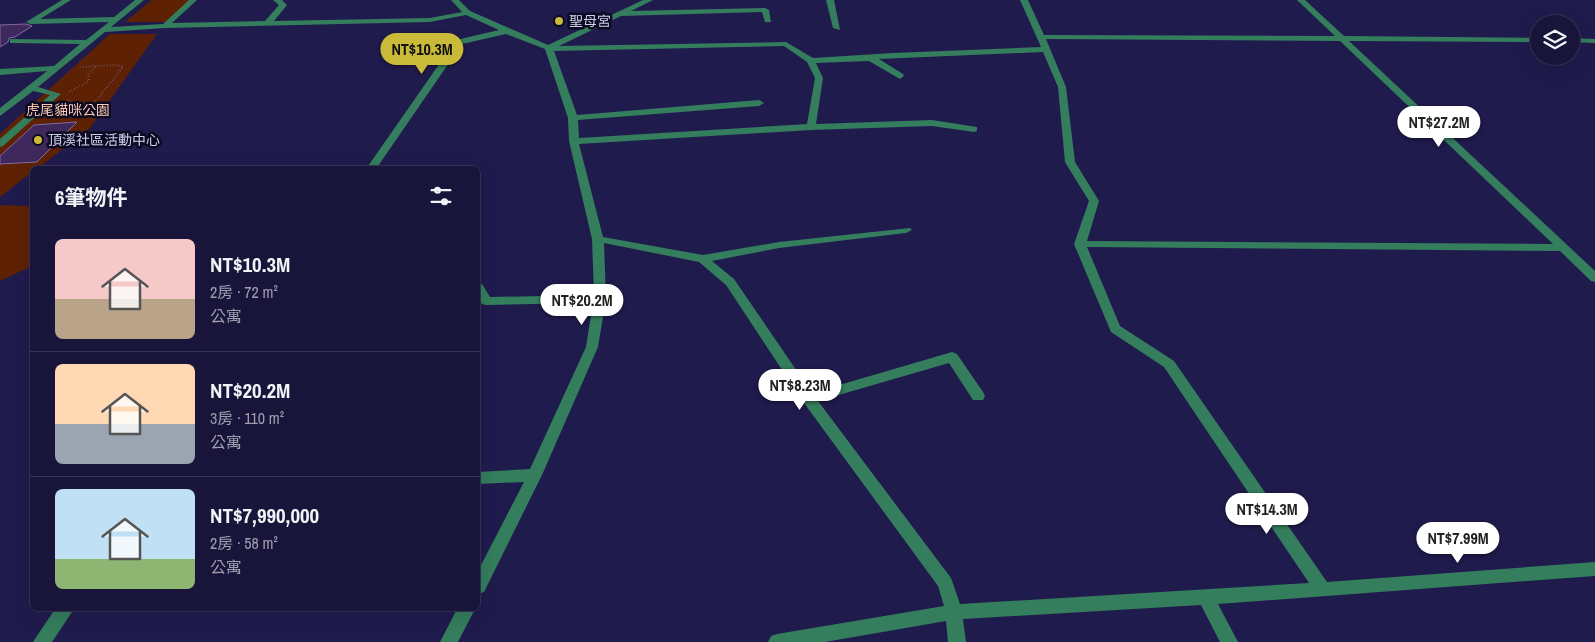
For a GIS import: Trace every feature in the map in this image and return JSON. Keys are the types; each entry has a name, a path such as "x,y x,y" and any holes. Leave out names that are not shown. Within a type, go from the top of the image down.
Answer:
{"street":[{"path":"67,0 30,22 114,19"},
{"path":"0,113 114,19 140,0"},
{"path":"165,26 193,0"},
{"path":"268,23 283,4 277,0"},
{"path":"455,0 468,14 549,48 786,44 812,61 819,78 811,127"},
{"path":"549,48 649,0"},
{"path":"830,0 837,28"},
{"path":"1024,0 1062,88 1070,162 1094,201 1080,244 1115,329 1169,364 1323,590"},
{"path":"1301,0 1595,278"},
{"path":"620,14 765,10 768,20"},
{"path":"101,30 165,26 430,20 468,14"},
{"path":"373,166 458,42 507,31"},
{"path":"812,61 871,58 1043,43 1342,39 1530,40"},
{"path":"1580,40 1595,40"},
{"path":"13,41 87,42"},
{"path":"480,583 535,475 592,347 600,299 598,239 574,141 573,118 549,48"},
{"path":"871,58 900,76"},
{"path":"0,72 55,68"},
{"path":"0,144 57,94 32,88"},
{"path":"573,118 759,103"},
{"path":"574,141 811,127 932,123 974,129"},
{"path":"598,239 703,259 779,246 906,230"},
{"path":"1080,244 1563,248"},
{"path":"703,259 730,282 809,399 945,583 954,612 958,642"},
{"path":"480,290 486,301 600,299"},
{"path":"809,399 952,357 978,396"},
{"path":"480,478 535,475"},
{"path":"777,642 954,612 1323,590 1595,570"},
{"path":"1206,597 1229,642"},
{"path":"42,642 64,611"},
{"path":"449,642 465,611"}],"path":[{"path":"79,67 117,65 123,67 95,102 74,104 67,100 65,93 81,87 89,81 88,75 95,67"}],"green space":[{"path":"152,0 191,0 166,22 125,22"},
{"name":"虎尾貓咪公園","path":"110,34 157,34 90,128 41,166 30,166 30,174 0,197 0,134"},
{"path":"0,205 30,206 30,267 0,281"}],"building":[{"path":"26,24 32,26 15,37 9,38 8,42 0,47 0,25"},
{"name":"頂溪社區活動中心","path":"77,122 37,162 0,164 0,156 34,125"}],"place":[{"name":"聖母宮","path":"559,21"},
{"name":"頂溪社區活動中心","path":"38,140"}]}
